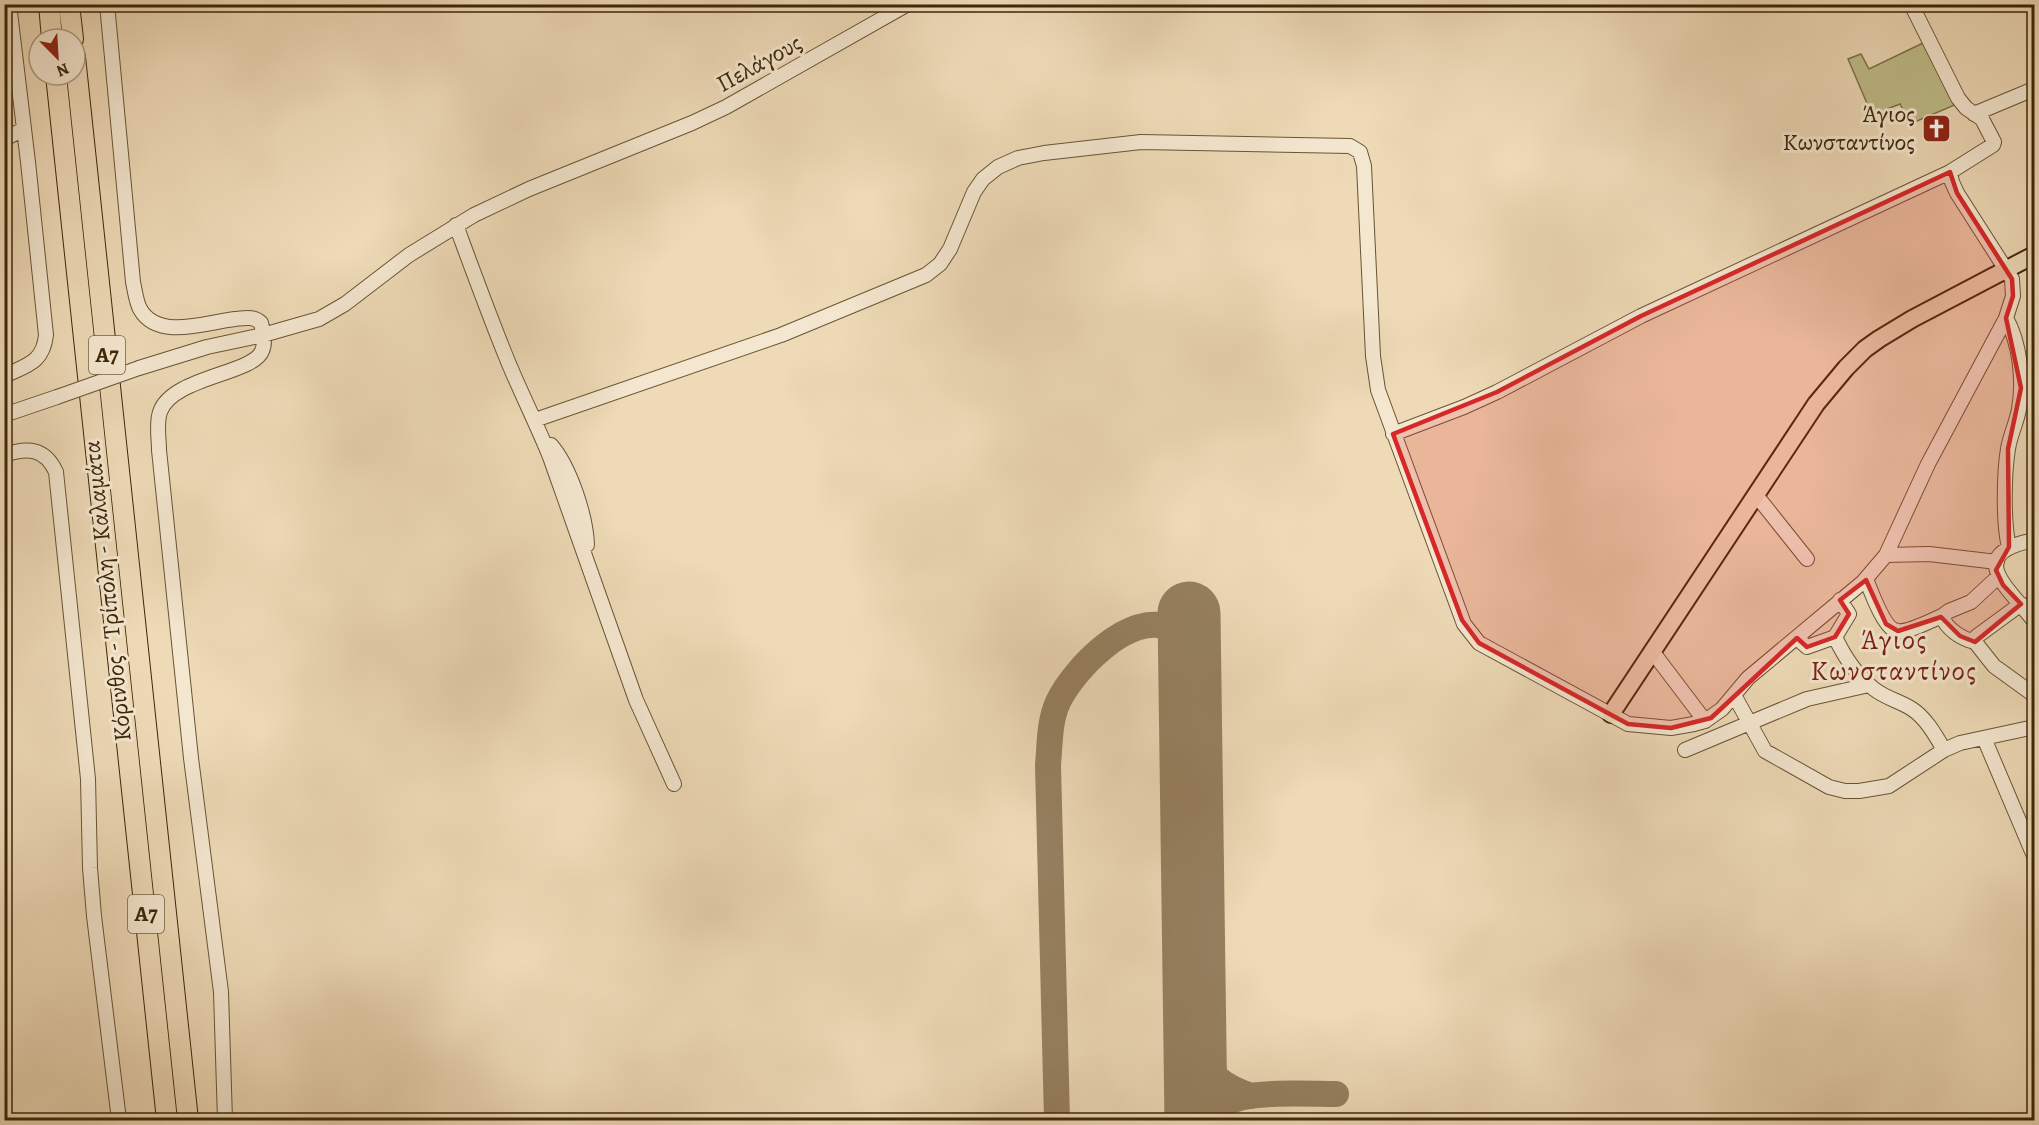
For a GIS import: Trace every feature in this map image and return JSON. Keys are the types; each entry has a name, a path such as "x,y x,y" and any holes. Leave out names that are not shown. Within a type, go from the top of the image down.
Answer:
{"highway":[{"path":"49,4 51,27"},
{"path":"69,4 72,27"},
{"name":"Κόρινθος - Τρίπολη - Καλαμάτα","path":"57,87 167,1120"},
{"name":"Κόρινθος - Τρίπολη - Καλαμάτα","path":"78,87 164,853 188,1120"},
{"path":"130,849 132,776"},
{"path":"142,986 160,1051"},
{"path":"180,1041 189,1015"}],"main road":[{"path":"1611,714 1816,404 1846,368 1865,349 1904,324 2008,271 2034,255"}],"street":[{"path":"4,376 37,359 45,345 46,335 9,4"},
{"path":"107,4 133,282 139,307 150,320 169,327 253,318 261,324 263,335 264,348 258,357 194,384 175,395 162,408 158,423 190,758 220,992 225,1120"},
{"name":"Πελάγους","path":"4,415 207,347 263,335 319,319 332,313 409,255 456,225 529,189 692,123 759,90 908,4"},
{"path":"1393,434 1497,392 1651,311 1950,172 1994,144 1982,119 1966,108 1958,98 1911,4"},
{"path":"1974,114 2034,89"},
{"path":"4,139 24,129"},
{"path":"538,426 790,332 926,275 940,264 950,249 978,185 1007,162 1044,153 1141,142 1350,146 1362,156 1365,172 1374,371 1393,434 1467,629 1479,643 1628,724 1671,728 1705,722 1722,709 1748,678 1768,659 1797,638 1866,579 1886,555 1928,464 2006,318 2014,291 2012,279 1957,193 1950,172"},
{"path":"456,225 510,366 538,426 636,700 674,784"},
{"path":"2006,318 2013,337 2021,388 2019,409 2008,449 2005,496 2009,547"},
{"path":"4,455 28,450 37,452 52,463 56,472 88,779 90,868 94,916 119,1120"},
{"path":"1756,495 1807,559"},
{"path":"2034,540 2009,547 1997,561 1998,576 2003,585 2034,621"},
{"path":"1886,555 1929,554 1997,561"},
{"path":"1866,579 1886,624 1898,631 1942,616 1948,611 1971,602 1998,576"},
{"path":"1797,638 1807,647 1834,637 1849,614 1840,600"},
{"path":"1975,642 1976,637 1982,631 2021,604"},
{"path":"1942,616 1946,624 1960,636 1975,642 1999,671 2034,695"},
{"path":"1834,637 1847,660 1869,685 1887,699 1914,710 1925,721 1944,750"},
{"path":"1652,651 1705,722"},
{"path":"1685,750 1807,699 1869,685"},
{"path":"1734,695 1765,751 1829,787 1845,791 1889,786 1944,750 1960,743 2034,727"},
{"path":"1984,738 2034,856"}],"highlighted area":[{"path":"1950,172 1957,193 2012,279 2013,296 2006,318 2021,388 2008,449 2009,547 1996,570 2003,585 2021,604 1975,642 1960,636 1941,617 1898,631 1886,624 1866,580 1840,600 1849,614 1835,637 1807,647 1797,638 1711,718 1671,728 1628,724 1479,643 1462,620 1393,434 1497,392 1641,316"}],"shaded area":[{"path":"1923,43 1957,104 1910,124 1900,104 1872,115 1848,59 1861,54 1869,69"},
{"path":"5,56 12,123 4,127"},
{"path":"65,87 70,87 180,1120 175,1120"}],"taxiway":[{"path":"1057,1120 1048,765 1053,717 1058,702 1076,674 1105,646 1121,635 1138,627 1154,625 1170,628 1190,647"},
{"path":"1194,1048 1205,1065 1224,1084 1251,1096"},
{"path":"1208,1120 1226,1103 1243,1097 1336,1094"}],"runway":[{"path":"1189,613 1196,1120"}],"place":[{"name":"Άγιος Κωνσταντίνος","path":"1936,128"}],"district":[{"name":"Άγιος Κωνσταντίνος","path":"1894,656"}]}
